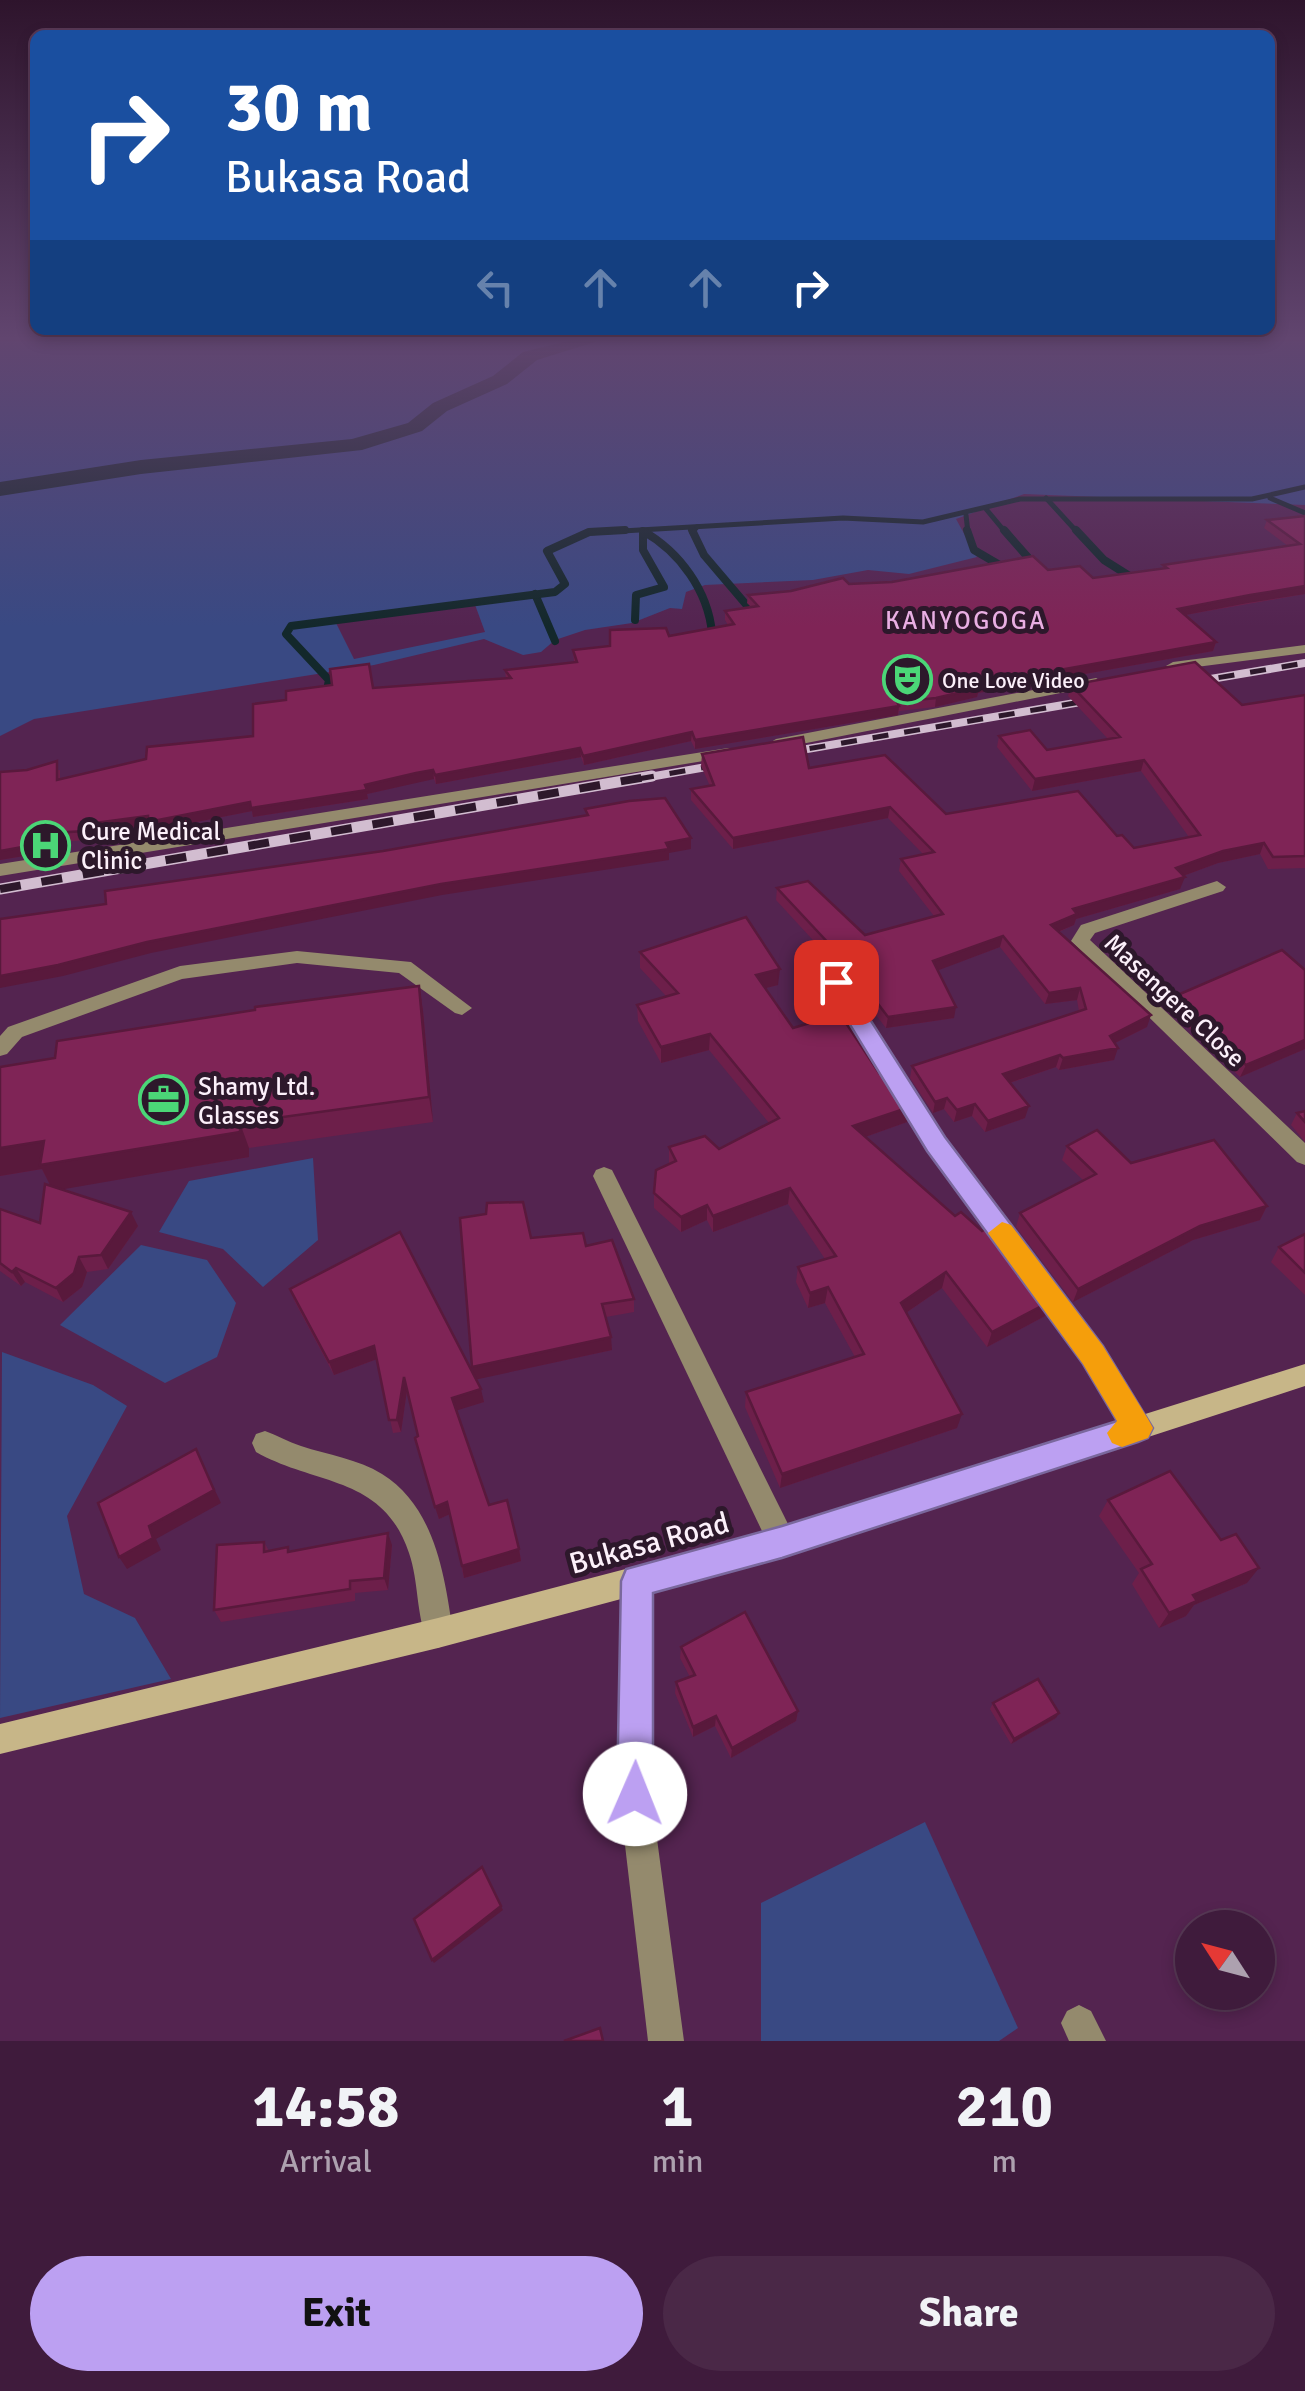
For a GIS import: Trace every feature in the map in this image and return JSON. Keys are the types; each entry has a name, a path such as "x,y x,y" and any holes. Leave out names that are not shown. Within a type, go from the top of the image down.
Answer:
{"street":[{"path":"1146,671 1305,649"},
{"path":"0,870 924,719 1106,680"},
{"name":"Masengere Close","path":"1217,887 1088,929 1080,942 1305,1156"},
{"path":"0,1050 16,1032 180,973 297,957 404,967 462,1008"},
{"path":"836,982 936,1144 1093,1355 1138,1428"},
{"path":"604,1176 782,1542"},
{"name":"Bukasa Road","path":"0,1739 438,1633 782,1542 1305,1375"},
{"path":"265,1443 296,1460 378,1483 397,1502 416,1530 431,1571 438,1633"},
{"path":"637,1581 635,1794 666,2041"}],"shaded area":[{"path":"0,436 1305,436 1305,505 1024,494 956,519 977,557 909,574 868,570 813,580 705,585 686,592 682,609 670,608 632,623 585,630 555,640 541,652 523,655 484,639 374,665 34,719 0,736","holes":["474,602 485,632 354,659 336,623"]},
{"path":"313,1158 318,1240 263,1287 223,1249 159,1232 189,1181"},
{"path":"141,1245 207,1260 236,1303 217,1357 165,1383 60,1325"},
{"path":"2,1352 93,1385 127,1406 67,1516 84,1594 135,1618 171,1679 0,1718"},
{"path":"925,1822 1018,2028 999,2041 761,2041 761,1903"}],"building":[{"path":"1305,516 1305,586 1178,609 1216,642 976,685 979,688 936,698 897,702 899,706 695,740 692,732 583,756 580,748 435,775 433,770 365,785 367,790 251,808 250,802 148,822 148,816 88,824 86,831 51,833 50,842 0,851 0,772 27,770 57,761 57,780 146,759 147,747 253,736 253,704 286,700 286,691 332,685 330,669 369,664 373,688 511,678 505,670 577,662 573,650 610,646 610,630 666,628 669,636 734,624 725,611 758,606 748,595 791,591 843,578 849,584 892,582 1033,556 1048,570 1080,566 1093,578 1167,568 1163,565 1300,544 1267,520"},
{"path":"1195,662 1242,705 1305,695 1305,856 1273,857 1264,843 1223,851 1176,868 1185,877 1073,909 1077,914 1051,925 1151,1015 1110,1036 1118,1048 1063,1058 1060,1055 1003,1074 1029,1106 988,1121 975,1104 957,1110 947,1098 935,1102 912,1066 1086,1009 1080,988 1049,993 1003,936 933,961 956,1007 888,1017 847,963 777,888 808,881 865,935 943,914 901,859 934,852 890,807 733,838 691,789 714,785 702,754 803,737 809,768 885,755 946,814 1078,791 1117,836 1122,835 1134,848 1200,835 1144,760 1035,779 999,736 1030,730 1047,750 1120,737 1071,685"},
{"path":"665,798 691,838 666,843 669,849 441,884 147,942 0,976 0,919 106,904 105,891 383,851 588,815 585,809"},
{"path":"746,917 780,969 756,975 793,1028 840,1014 879,1073 887,1070 910,1107 853,1126 955,1216 961,1212 982,1231 994,1225 1051,1301 992,1332 946,1272 901,1303 962,1414 782,1474 746,1392 864,1354 828,1287 810,1293 798,1267 836,1256 790,1188 713,1216 707,1205 681,1217 654,1193 656,1170 676,1161 669,1147 705,1136 719,1149 779,1118 710,1034 661,1047 637,1005 678,993 640,952"},
{"path":"1282,950 1305,970 1305,1040 1246,1065 1173,997"},
{"path":"419,986 429,1097 240,1123 240,1132 40,1165 44,1141 0,1148 0,1067 55,1058 57,1041 255,1007"},
{"path":"1097,1130 1131,1163 1214,1140 1267,1206 1200,1226 1078,1289 1020,1213 1096,1174 1067,1146"},
{"path":"45,1184 131,1212 101,1255 79,1257 74,1273 56,1288 16,1268 12,1272 0,1263 0,1209 40,1223"},
{"path":"523,1202 531,1238 583,1233 586,1246 612,1240 634,1299 602,1304 611,1337 472,1367 460,1218 486,1214 487,1203"},
{"path":"400,1232 481,1389 452,1398 489,1505 507,1500 519,1549 462,1566 447,1502 435,1507 415,1438 418,1436 404,1377 397,1420 389,1420 374,1346 329,1362 290,1289"},
{"path":"1305,1234 1305,1273 1279,1247"},
{"path":"196,1449 214,1490 149,1526 153,1538 119,1557 98,1503"},
{"path":"1170,1471 1221,1540 1236,1534 1259,1568 1193,1595 1197,1601 1169,1613 1141,1569 1152,1564 1108,1500"},
{"path":"388,1533 384,1578 350,1581 350,1589 214,1610 217,1545 264,1542 264,1552 288,1547 288,1552"},
{"path":"745,1612 798,1711 732,1748 716,1716 693,1727 676,1682 695,1675 681,1647"},
{"path":"1038,1679 1059,1713 1014,1739 993,1703"},
{"path":"482,1867 501,1906 432,1960 414,1919"},
{"path":"600,2028 603,2041 564,2041"}],"waterway":[{"path":"0,489 141,467 354,445 384,436"},
{"path":"1047,499 1252,499 1305,487"},
{"path":"1270,498 1305,513"},
{"path":"588,533 843,518 923,522 1020,499 1047,499"},
{"path":"1047,499 1078,533"},
{"path":"986,509 1006,533"},
{"path":"966,515 968,533"},
{"path":"693,532 697,527"},
{"path":"535,595 555,592 565,584 547,551 589,532 625,530"},
{"path":"1004,530 1032,562"},
{"path":"1076,530 1104,560 1131,577"},
{"path":"693,532 704,555 755,615"},
{"path":"635,620 636,595 664,587 643,550 643,533"},
{"path":"643,533 646,533"},
{"path":"646,533 669,550 690,574 705,602 712,633"},
{"path":"968,533 974,550 1003,567"},
{"path":"326,695 329,680 286,634 291,626 535,595"},
{"path":"535,595 555,641"}],"railway":[{"path":"1187,683 1305,663"},
{"path":"778,754 1104,698"},
{"path":"638,779 729,763"},
{"path":"0,889 652,776"}],"slow traffic":[{"path":"1002,1233 1093,1355 1138,1428 1122,1433"}],"place":[{"name":"One Love Video","path":"907,680"},
{"name":"Cure Medical Clinic","path":"46,845"},
{"name":"Shamy Ltd. Glasses","path":"163,1100"}],"district":[{"name":"KANYOGOGA","path":"966,620"}],"route":[{"path":"635,1794 637,1581 782,1542 1138,1428 1093,1355 936,1144 836,982"}]}
